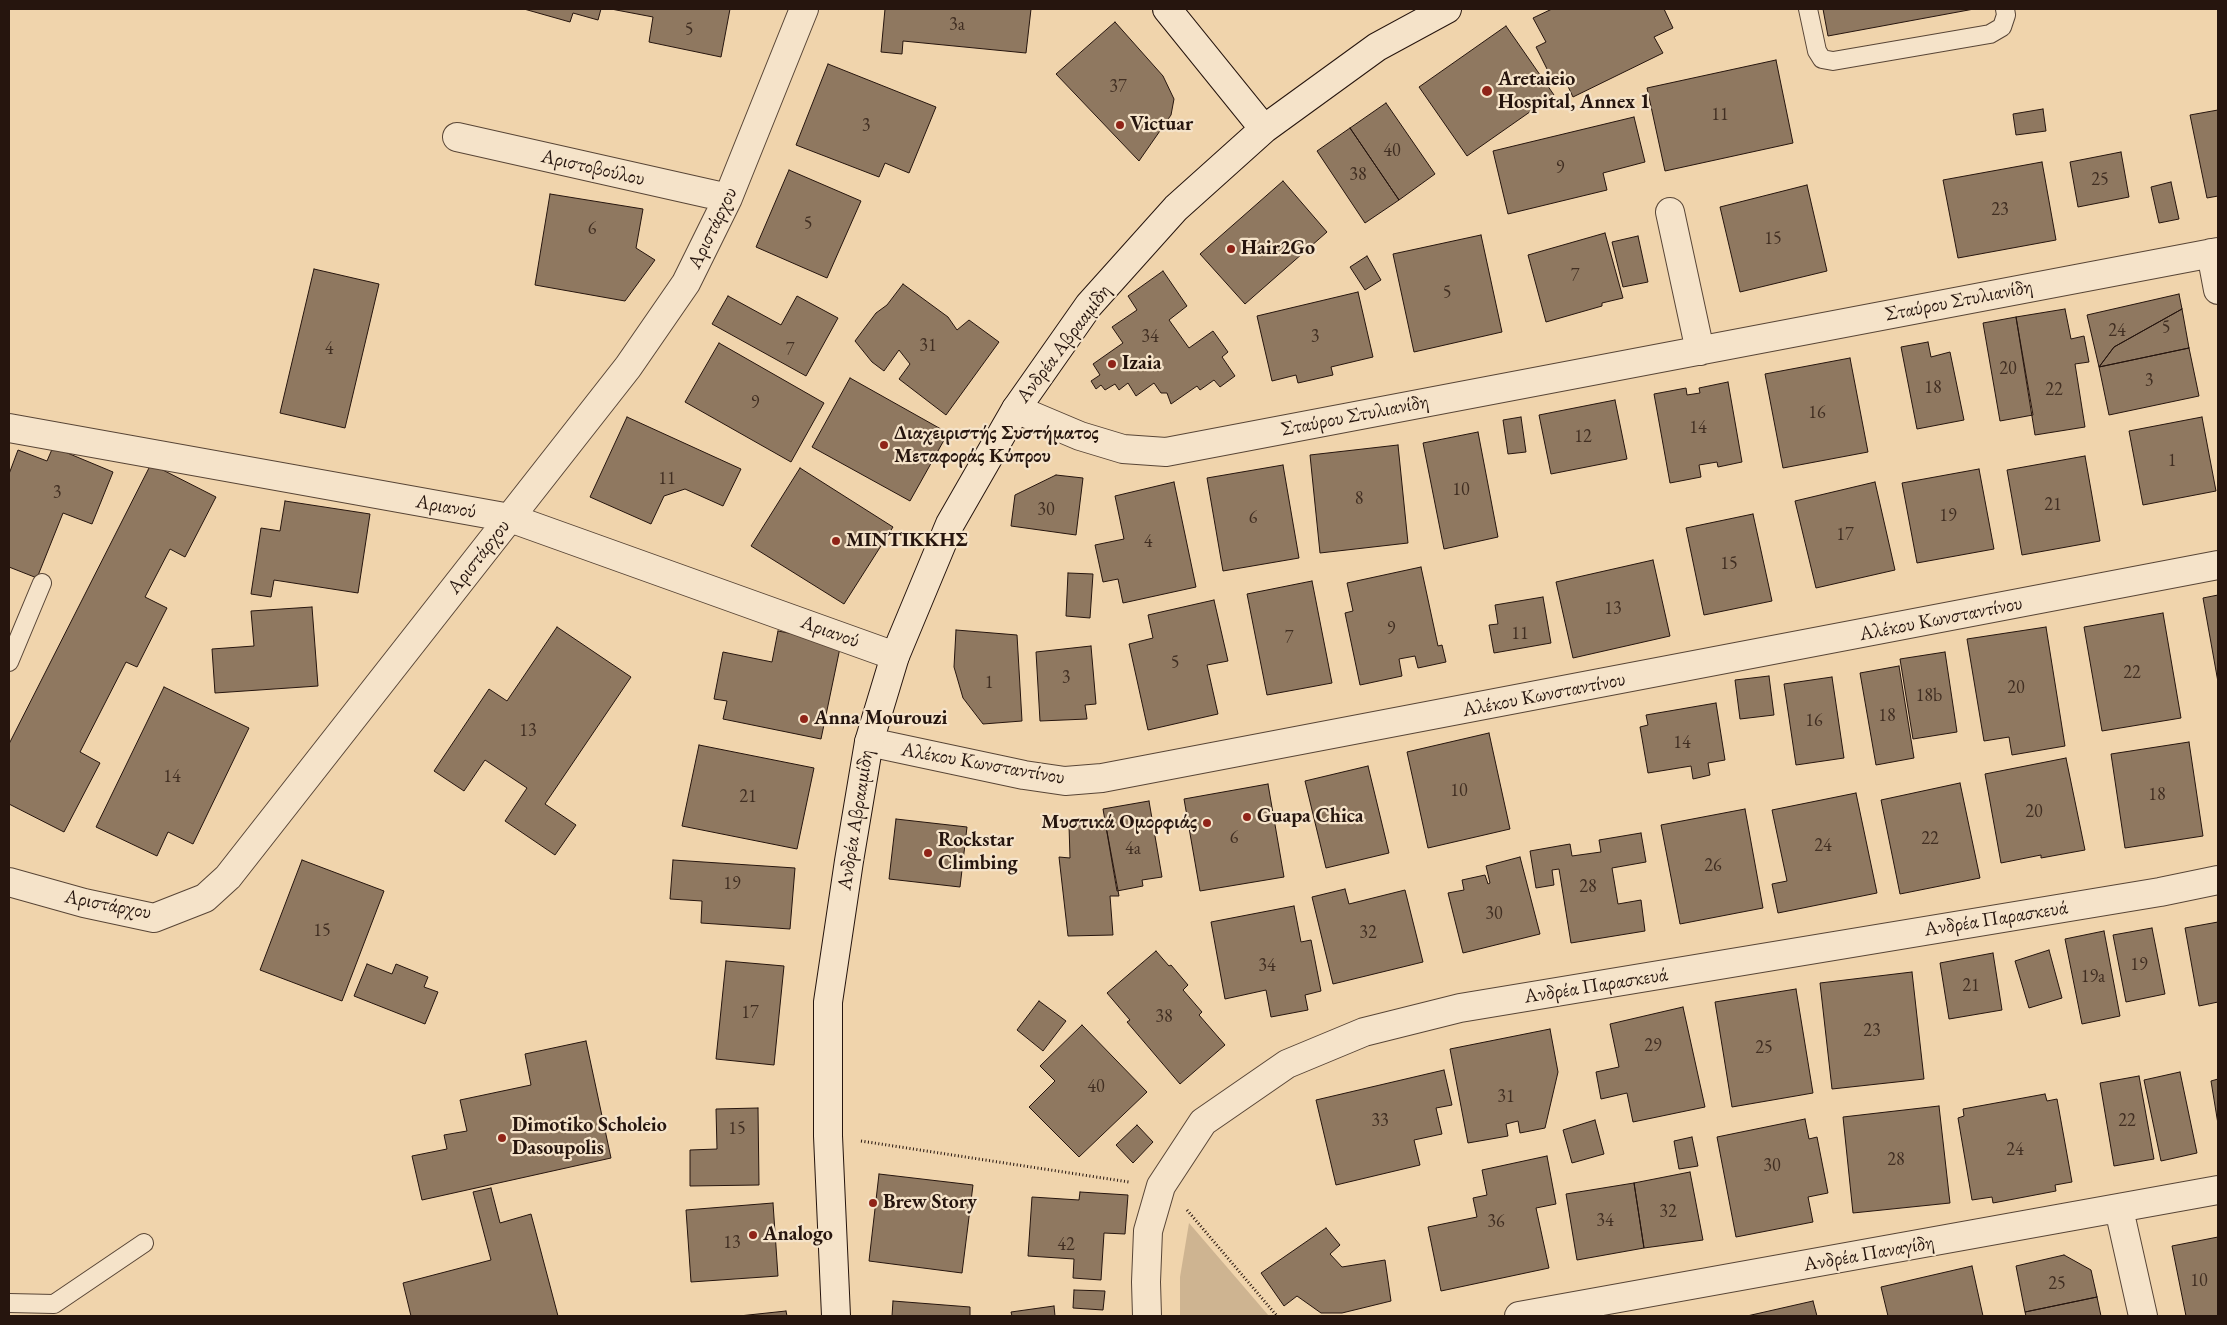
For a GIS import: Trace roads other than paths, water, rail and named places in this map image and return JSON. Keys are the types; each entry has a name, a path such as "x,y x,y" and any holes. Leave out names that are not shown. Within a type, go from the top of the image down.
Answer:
{"street":[{"name":"Αριστάρχου","path":"9,882 84,903 154,918 205,898 228,877 628,367 686,283 728,198 804,9"},
{"path":"1167,9 1264,129"},
{"name":"Ανδρέα Αβρααμίδη","path":"836,1316 828,1136 828,1002 848,861 868,742 895,656 950,524 1016,409 1089,305 1169,215 1264,129 1377,47 1446,9"},
{"name":"Αριστοβούλου","path":"457,137 728,198"},
{"path":"1670,212 1700,350"},
{"path":"2215,252 2218,290"},
{"name":"Σταύρου Στυλιανίδη","path":"1016,409 1080,436 1123,449 1166,452 2215,252"},
{"name":"Αριανού","path":"9,428 510,518 895,656"},
{"name":"Αλέκου Κωνσταντίνου","path":"868,742 1024,775 1065,781 1102,778 2218,565"},
{"name":"Ανδρέα Παρασκευά","path":"1148,1316 1146,1282 1148,1231 1159,1193 1203,1122 1287,1064 1364,1032 1460,1008 2160,892 2218,880"},
{"name":"Ανδρέα Παναγίδη","path":"1519,1316 2218,1190"},
{"path":"2119,1209 2143,1316"}],"lane":[{"path":"1808,9 1817,51 1822,59 1833,61 1990,34 2002,26 2006,15 2004,9"},
{"path":"9,662 42,583"},
{"path":"9,1303 54,1304 144,1243"}],"place":[{"name":"Aretaieio Hospital, Annex 1","path":"1487,91"},
{"name":"Victuar","path":"1120,125"},
{"name":"Hair2Go","path":"1231,249"},
{"name":"Izaia","path":"1112,364"},
{"name":"Διαχειριστής Συστήματος Μεταφοράς Κύπρου","path":"884,445"},
{"name":"ΜΙΝΤΙΚΚΗΣ","path":"836,541"},
{"name":"Anna Mourouzi","path":"804,719"},
{"name":"Guapa Chica","path":"1247,817"},
{"name":"Μυστικά Ομορφιάς","path":"1207,823"},
{"name":"Rockstar Climbing","path":"928,853"},
{"name":"Dimotiko Scholeio Dasoupolis","path":"502,1138"},
{"name":"Brew Story","path":"873,1203"},
{"name":"Analogo","path":"753,1235"}]}
